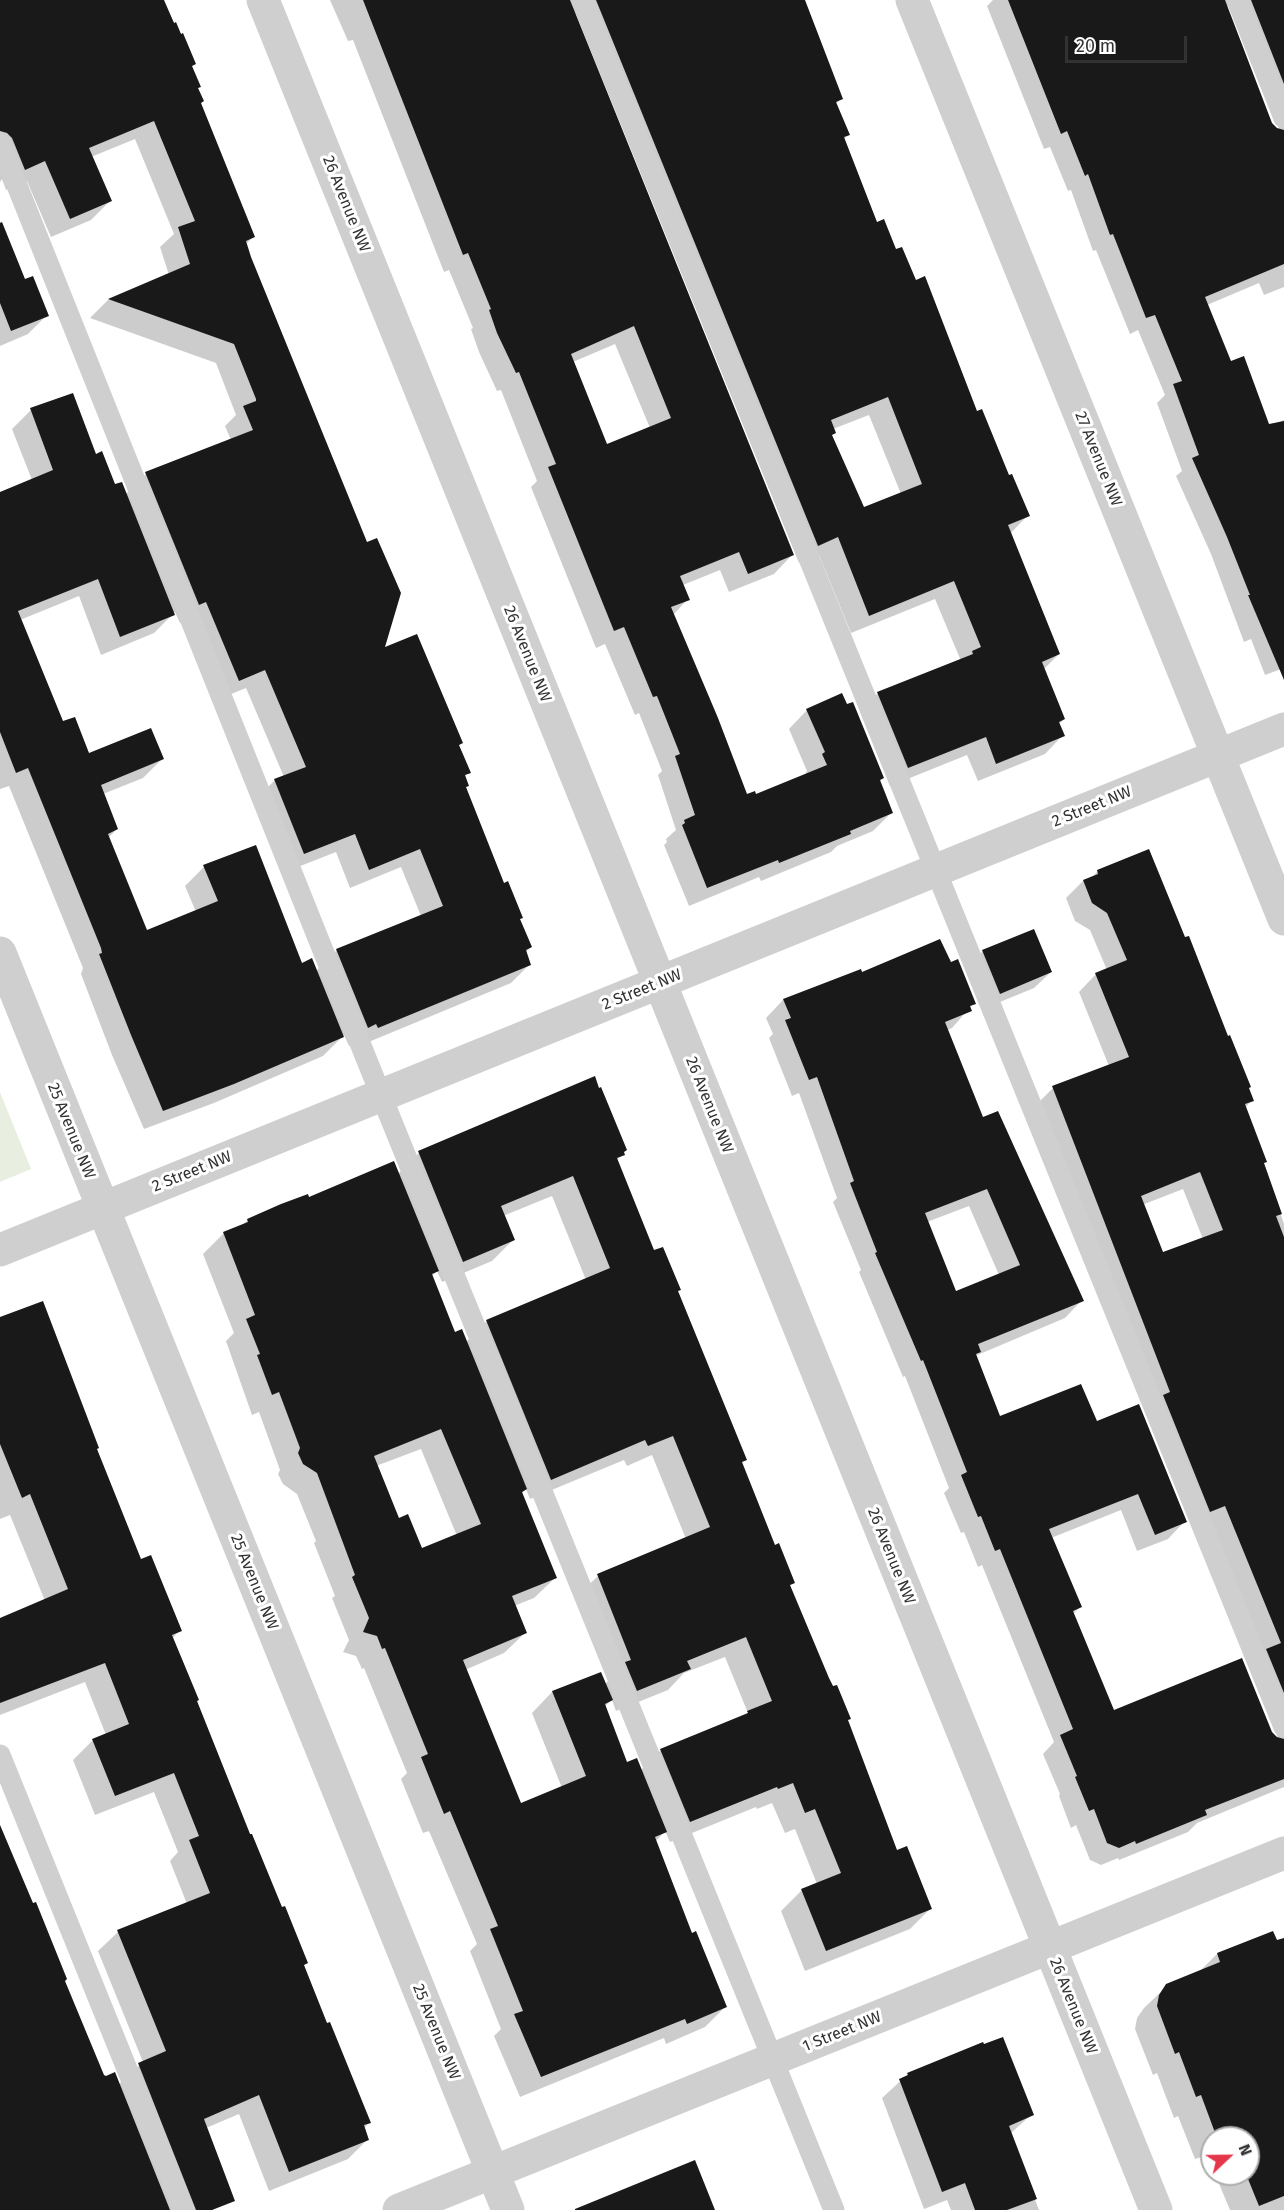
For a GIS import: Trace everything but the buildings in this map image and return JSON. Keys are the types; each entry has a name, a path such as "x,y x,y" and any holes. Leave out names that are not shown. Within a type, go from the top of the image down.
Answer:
{"street":[{"name":"26 Avenue NW","path":"263,0 1156,2210"},
{"name":"27 Avenue NW","path":"912,0 1284,919"},
{"name":"2 Street NW","path":"0,1250 1284,729"},
{"name":"25 Avenue NW","path":"0,953 508,2210"},
{"name":"1 Street NW","path":"399,2210 1284,1853"}],"lane":[{"path":"582,0 1284,1727"},
{"path":"1237,0 1284,118"},
{"path":"0,143 381,1095 834,2210"},
{"path":"0,1755 184,2210"}],"shaded area":[{"path":"0,1092 31,1169 0,1182"}]}
